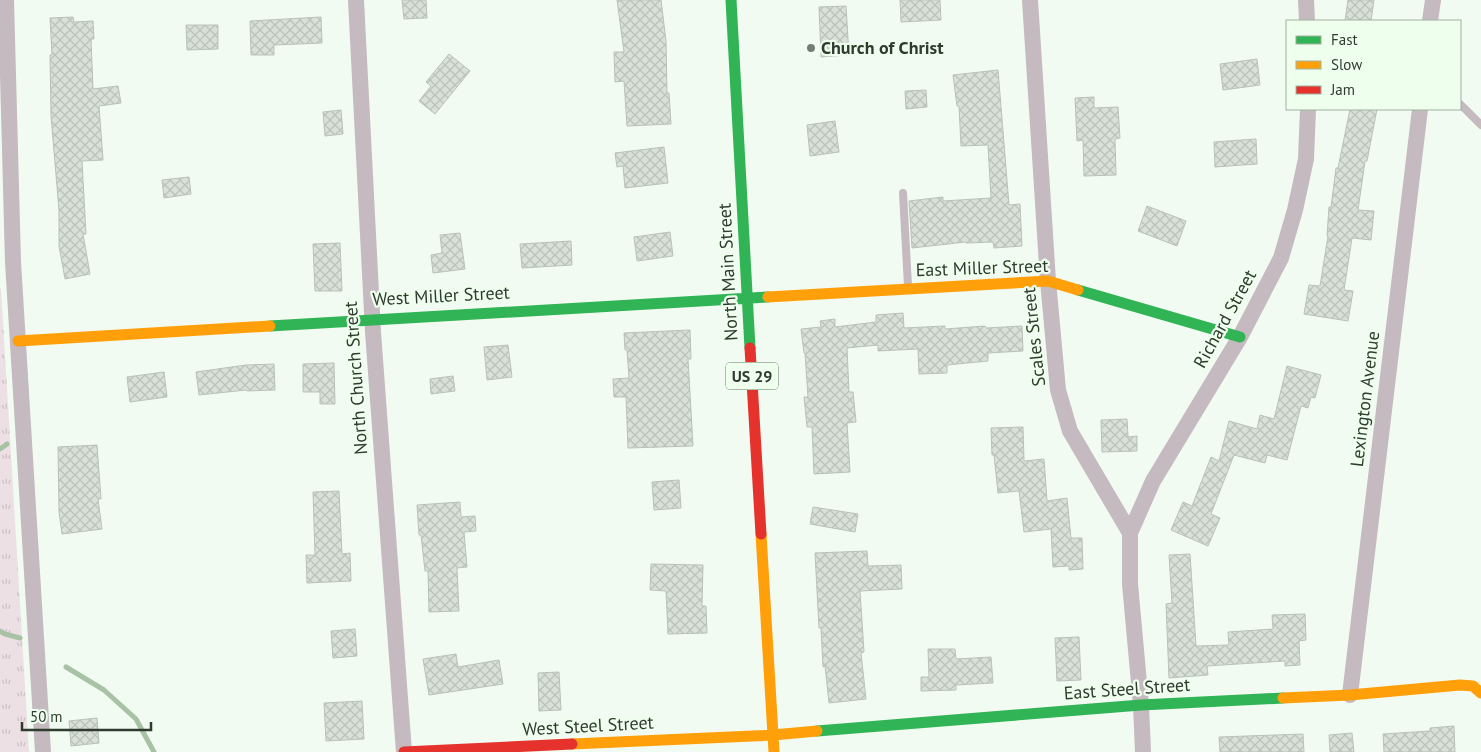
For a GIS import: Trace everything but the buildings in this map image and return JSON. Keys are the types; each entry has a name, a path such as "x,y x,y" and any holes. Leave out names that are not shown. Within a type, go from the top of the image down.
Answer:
{"street":[{"path":"6,0 7,262 18,341 43,752"},
{"name":"North Church Street","path":"356,0 372,320 404,752"},
{"name":"North Main Street","path":"731,0 774,752"},
{"name":"Scales Street","path":"1030,0 1048,281 1058,390 1070,431 1130,533"},
{"path":"1306,0 1306,20"},
{"path":"1430,20 1433,0"},
{"name":"Richard Street","path":"1130,533 1153,481 1240,337 1281,258 1295,210 1306,158 1308,110"},
{"name":"Lexington Avenue","path":"1350,695 1420,110"},
{"name":"East Miller Street","path":"747,297 1048,281 1240,337"},
{"name":"West Miller Street","path":"18,341 747,297"},
{"path":"1130,533 1130,584 1141,705 1143,752"},
{"name":"East Steel Street","path":"773,735 1141,705 1350,695 1460,685 1473,686 1481,693"},
{"name":"West Steel Street","path":"404,752 773,735"}],"lane":[{"path":"1461,105 1481,125"},
{"path":"903,193 908,288"}],"green space":[{"path":"1,289 29,752 0,752"}],"waterway":[{"path":"0,449 7,444"},
{"path":"0,631 20,638"},
{"path":"66,667 104,690 136,719 154,752"}],"traffic: fast":[{"path":"731,0 750,348"},
{"path":"1078,290 1240,337"},
{"path":"270,326 768,297"},
{"path":"817,731 1141,705 1283,698"}],"traffic: slow":[{"path":"768,297 1048,281 1078,290"},
{"path":"18,341 270,326"},
{"path":"761,534 774,752"},
{"path":"1283,698 1350,695 1460,685 1473,686 1481,693"},
{"path":"572,744 773,735 817,731"}],"traffic: jam":[{"path":"750,348 761,534"},
{"path":"404,752 572,744"}],"place":[{"name":"Church of Christ","path":"811,48"}]}
